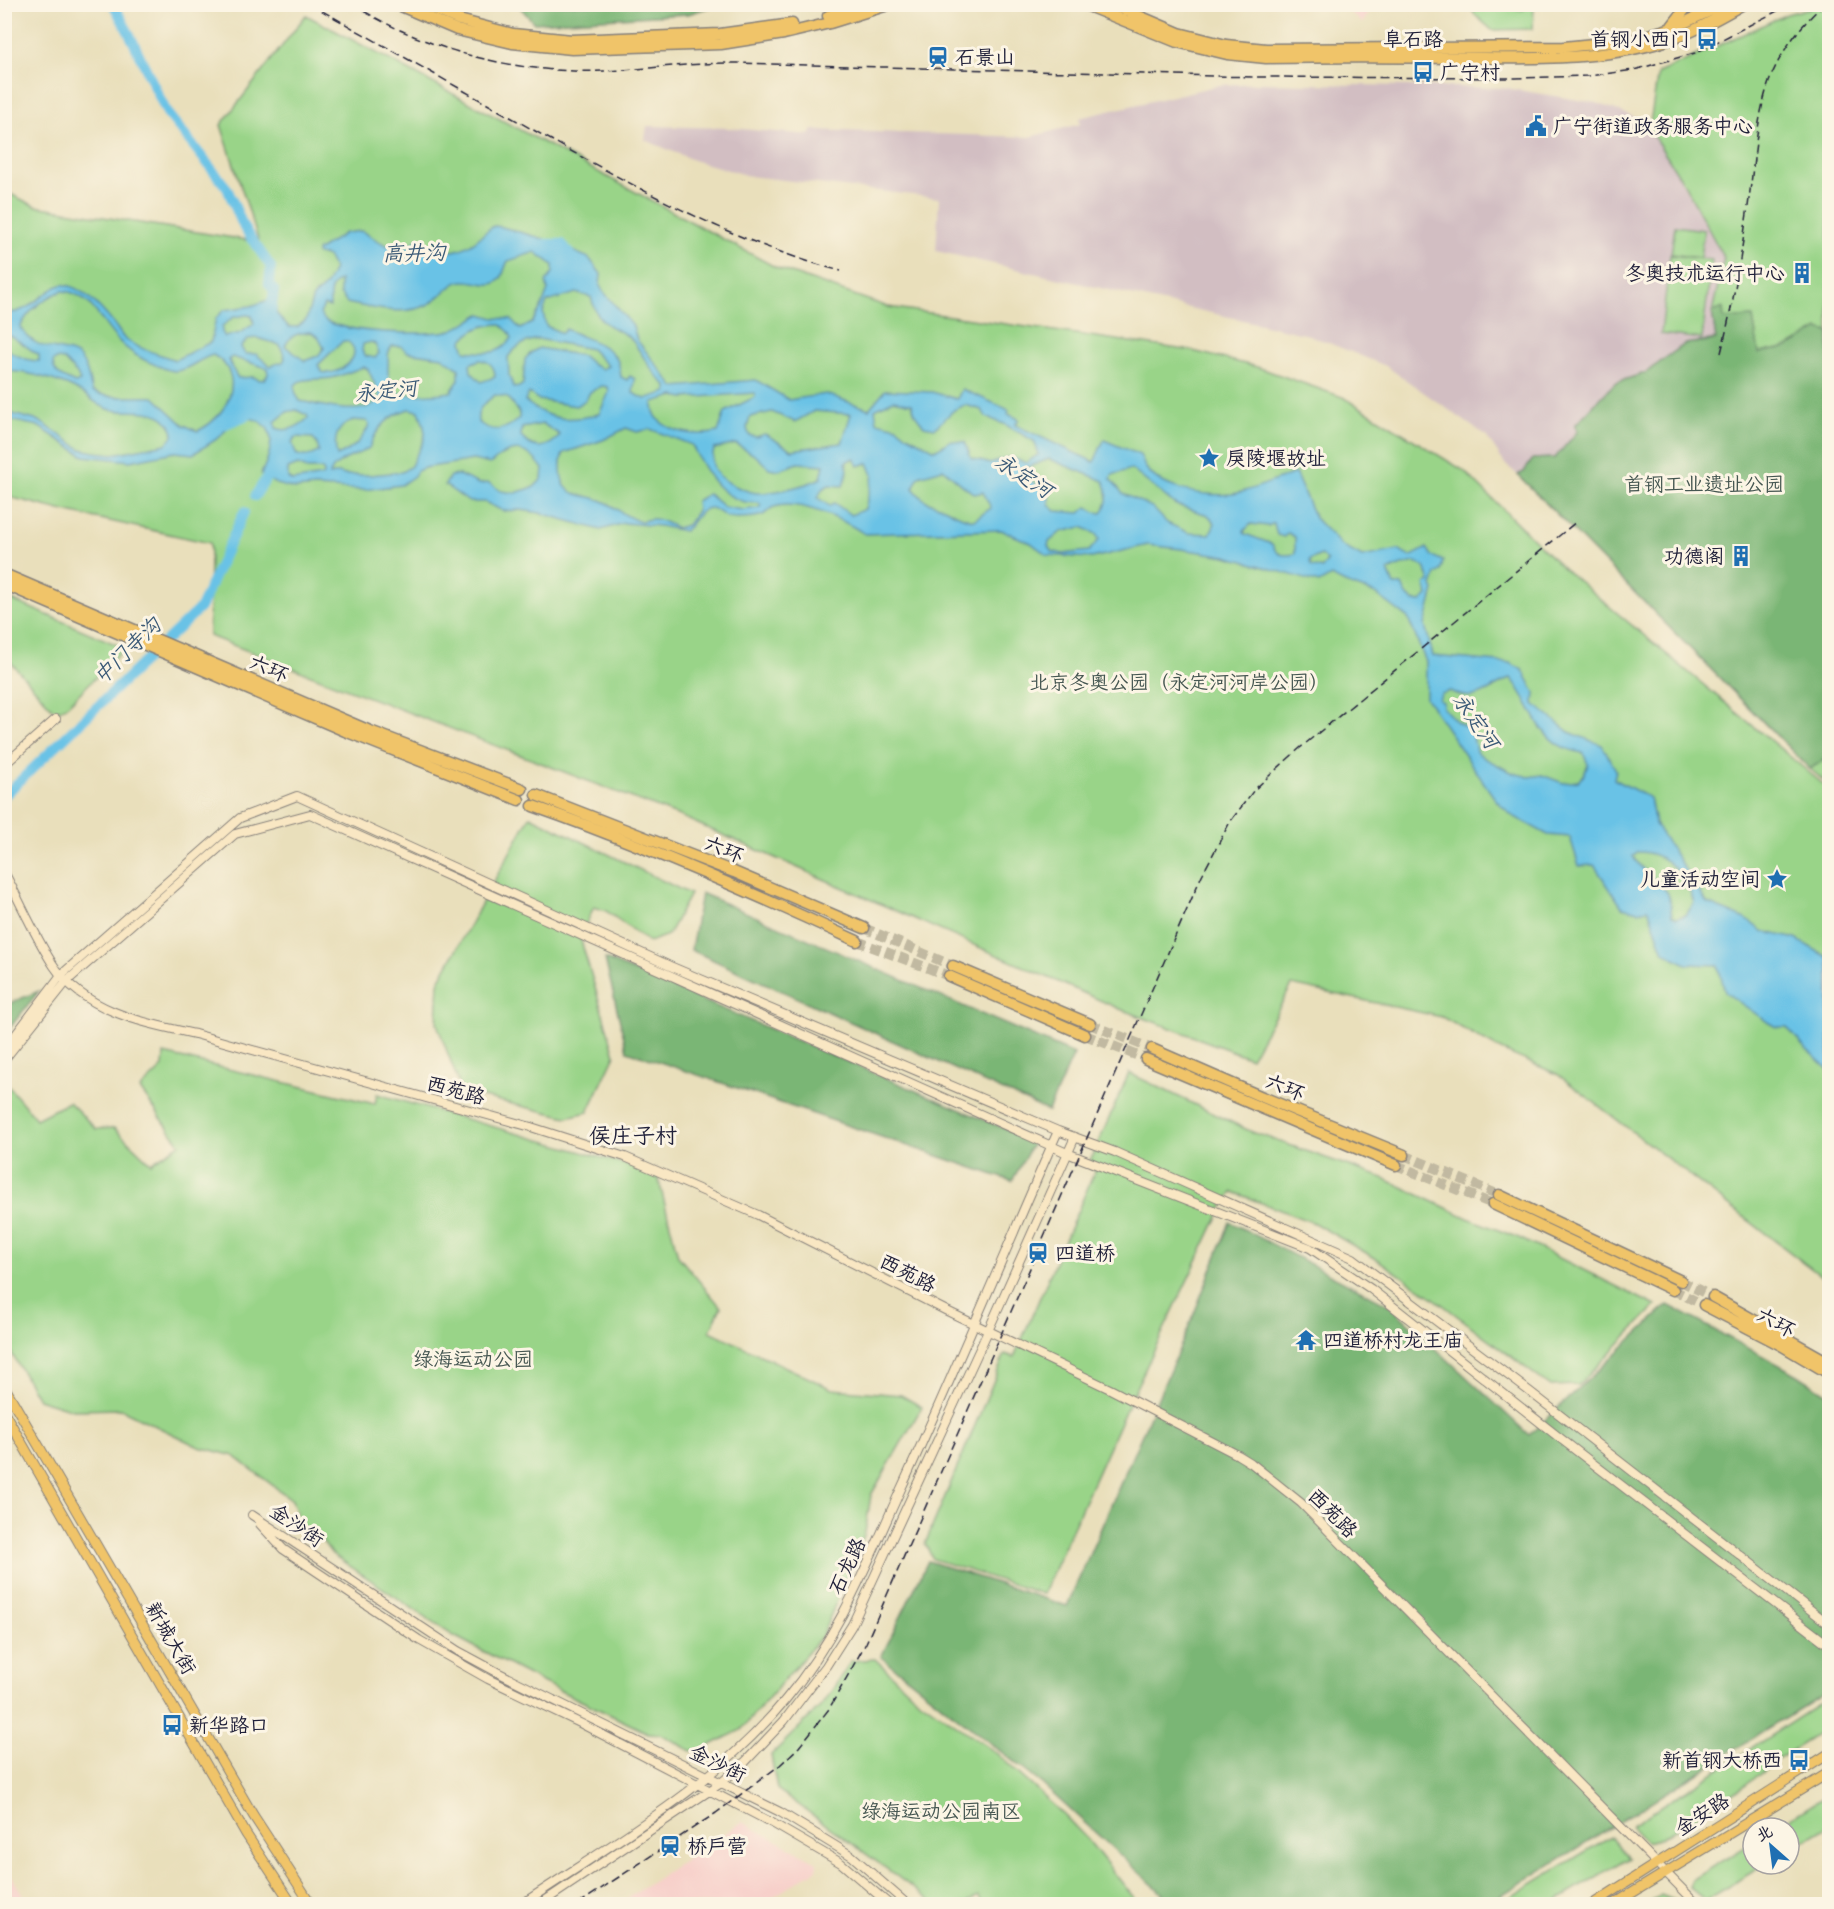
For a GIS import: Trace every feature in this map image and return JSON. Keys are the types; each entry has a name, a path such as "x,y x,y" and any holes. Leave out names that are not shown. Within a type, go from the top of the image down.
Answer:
{"highway":[{"path":"396,4 457,30 512,43 572,49 721,44 784,34 830,23 891,4"},
{"path":"422,4 459,20 513,34 572,40 731,33 783,27 826,17 865,4"},
{"name":"阜石路","path":"1083,4 1177,42 1227,54 1266,58 1568,58 1627,50 1677,37 1714,21 1743,4"},
{"name":"阜石路","path":"1111,4 1179,33 1226,45 1277,49 1564,47 1632,40 1675,27 1725,4"},
{"path":"1672,26 1689,4"},
{"name":"六环","path":"4,574 197,663 370,731 521,795"},
{"name":"六环","path":"4,584 137,635"},
{"name":"六环","path":"857,941 732,884 591,826 535,800 734,872 864,928"},
{"path":"1085,1035 951,971 1090,1024"},
{"name":"六环","path":"1152,1049 1404,1155"},
{"name":"六环","path":"1146,1059 1396,1165"},
{"path":"1673,1290 1496,1200 1682,1281"},
{"name":"六环","path":"1713,1297 1830,1363"},
{"name":"六环","path":"1704,1305 1781,1345 1830,1374"}],"main road":[{"path":"4,765 56,719"},
{"path":"4,1050 64,978 240,818 297,796 670,966 1058,1131 1115,1152 1353,1258 1529,1391 1830,1625"},
{"path":"4,1060 64,978 235,834 310,814 1067,1154 1310,1248 1371,1289 1830,1646"},
{"name":"西苑路","path":"4,872 53,965 79,992 107,1010 152,1025 195,1034 531,1127 626,1157 758,1215 988,1331 1110,1389 1251,1463 1301,1503 1697,1905"},
{"name":"石龙路","path":"522,1905 708,1776 759,1730 817,1660 840,1622 909,1472 1058,1131"},
{"name":"石龙路","path":"540,1905 721,1783 746,1761 784,1720 840,1646 852,1625 988,1331 1075,1137"},
{"name":"新城大街","path":"4,1386 253,1815 311,1905"},
{"name":"新城大街","path":"4,1412 246,1834 292,1905"},
{"name":"金沙街","path":"888,1905 841,1863 774,1824 580,1723 488,1679 419,1640 283,1549 252,1515 458,1651 780,1812 852,1856 907,1905"},
{"name":"金安路","path":"1593,1905 1830,1753"},
{"name":"金安路","path":"1614,1905 1830,1772"}],"shaded area":[{"path":"1347,4 1375,5 1362,23 1347,9"},
{"path":"1262,83 1506,88 1597,103 1640,119 1658,139 1724,258 1712,312 1716,340 1685,344 1645,373 1615,383 1555,458 1533,459 1524,472 1518,475 1505,464 1486,436 1386,366 1309,335 936,251 939,198 749,176 693,160 645,140 647,126 730,128 810,135 813,130 1030,137 1080,124 1079,118 1220,85"},
{"path":"742,1822 817,1862 817,1869 762,1904 619,1904"},
{"path":"5,1865 28,1904 5,1904"}],"green space":[{"path":"518,5 716,5 688,14 534,23"},
{"path":"1469,5 1492,5 1523,10 1527,5 1534,5 1533,29 1492,30 1475,15"},
{"name":"首钢工业遗址公园","path":"1829,5 1829,785 1810,769 1518,475 1524,472 1533,459 1555,458 1577,432 1576,424 1615,383 1645,373 1685,344 1716,339 1712,312 1724,258 1683,182 1649,129 1658,73 1787,14"},
{"name":"北京冬奥公园（永定河河岸公园）","path":"306,15 777,268 888,307 1193,351 1257,367 1345,398 1463,470 1563,568 1829,789 1829,1282 1557,1074 1501,1050 1442,1017 1292,985 1251,1058 1120,1009 682,817 209,636 210,543 5,496 4,191 35,206 259,242 221,125"},
{"path":"1675,226 1704,230 1700,258 1671,254"},
{"path":"1670,255 1712,260 1702,339 1661,334"},
{"name":"首钢工业遗址公园","path":"1723,308 1724,319 1753,317 1759,353 1788,347 1819,329 1829,332 1830,756 1810,769 1518,475 1524,472 1533,459 1555,458 1577,432 1576,424 1615,383 1645,373 1685,344 1716,340 1712,312"},
{"path":"4,597 125,648 68,705 58,711 52,708 5,656"},
{"path":"530,816 690,894 668,935 649,942 606,911 594,907 580,937 615,1055 588,1112 567,1117 462,1092 437,1024 439,981"},
{"path":"701,893 1074,1054 1048,1111 691,950"},
{"path":"605,959 1034,1141 1012,1181 627,1051"},
{"path":"39,991 5,1034 5,1005"},
{"name":"绿海运动公园","path":"164,1054 375,1104 377,1094 657,1173 678,1256 721,1307 710,1331 832,1389 901,1395 922,1407 871,1495 865,1533 822,1636 741,1730 703,1749 691,1751 661,1734 648,1733 452,1635 332,1554 321,1539 301,1526 292,1500 234,1456 199,1447 121,1409 73,1410 38,1399 5,1342 4,1081 36,1119 69,1102 96,1129 114,1128 151,1163 180,1144 140,1089 163,1067"},
{"path":"1129,1073 1252,1132 1383,1178 1470,1219 1519,1238 1656,1306 1579,1385 1550,1386 1435,1299 1375,1258 1314,1223 1233,1192 1223,1206 1126,1409 1043,1594 933,1559 925,1544 1005,1354 1014,1357 1095,1171 1088,1166"},
{"path":"1230,1222 1389,1305 1529,1435 1668,1305 1798,1375 1829,1395 1829,1691 1487,1904 1174,1904 1042,1784 881,1657 928,1561 1067,1606 1188,1329"},
{"name":"绿海运动公园南区","path":"875,1659 913,1695 995,1752 1063,1814 1088,1840 1139,1904 984,1904 978,1896 966,1904 935,1904 777,1789 771,1755 823,1704 851,1661"},
{"path":"1829,1698 1829,1727 1772,1763 1743,1787 1659,1839 1646,1842 1631,1826"},
{"path":"1829,1794 1829,1826 1801,1843 1801,1816 1794,1816"},
{"path":"1611,1836 1629,1857 1552,1904 1499,1904"},
{"path":"1741,1849 1741,1876 1746,1876 1705,1900 1689,1887 1692,1880"},
{"path":"1661,1895 1678,1902 1680,1904 1648,1904"}],"water":[{"path":"494,226 544,239 589,258 601,274 600,286 603,291 633,326 637,340 674,387 756,380 789,400 826,394 869,409 885,390 932,392 957,399 962,389 1009,410 1008,414 1019,419 1015,425 1094,462 1104,440 1140,455 1153,476 1173,487 1198,493 1233,494 1295,473 1315,518 1342,546 1362,557 1398,550 1410,557 1427,548 1432,556 1443,561 1441,571 1436,574 1432,586 1434,590 1425,625 1433,656 1510,663 1523,670 1535,693 1534,704 1569,732 1602,745 1616,770 1614,779 1650,798 1655,824 1707,903 1746,919 1762,931 1796,939 1829,958 1829,1070 1803,1046 1787,1027 1776,1027 1725,992 1718,965 1686,964 1664,952 1648,909 1638,911 1622,907 1594,865 1579,866 1570,837 1548,835 1511,815 1495,799 1426,698 1426,662 1408,618 1376,594 1331,576 1319,583 1226,556 1148,545 1092,558 1047,555 1031,543 1001,530 865,534 821,512 784,505 771,508 763,515 742,518 727,517 709,508 700,513 684,531 624,523 601,530 540,513 521,510 503,511 485,502 469,502 445,485 450,476 459,475 479,484 489,483 501,491 515,493 534,487 542,479 543,469 530,455 518,450 505,453 490,464 473,460 424,468 401,485 364,490 315,487 295,489 276,484 261,474 269,452 270,434 260,422 250,418 236,417 220,437 193,454 175,452 130,461 84,456 38,426 5,419 5,412 39,421 81,449 113,454 166,444 173,436 168,423 158,415 108,409 57,381 5,371 5,347 16,355 30,360 39,361 39,355 5,334 5,312 22,310 60,286 73,287 86,295 104,312 129,342 175,360 211,342 216,318 224,310 251,306 271,299 276,301 276,313 289,327 297,327 306,320 313,297 326,285 334,269 327,256 317,254 317,251 345,233 361,231 382,243 399,248 407,248 416,240 448,252 470,244","holes":["535,252 553,265 553,273 546,282 548,290 532,323 520,329 511,319 494,318 481,314 448,331 386,332 336,325 326,321 320,314 324,305 330,307 332,288 340,280 340,294 347,303 399,311 420,308 429,304 458,282 492,284 501,278 508,261","62,291 72,293 80,296 93,308 120,343 135,355 152,364 175,371 213,355 224,364 230,374 231,385 224,407 217,417 197,431 184,425 154,397 114,397 92,391 86,368 78,356 38,344 20,328 32,310 49,297","576,293 591,297 601,320 632,340 652,370 667,386 667,392 645,399 633,393 635,379 630,376 627,380 621,377 616,358 606,348 566,329 562,333 546,326 543,312 547,302","252,316 254,324 240,333 225,337 222,326 234,317","500,324 512,338 497,351 486,353 465,351 462,341 479,328","311,332 318,337 324,348 318,356 305,361 285,346 296,335","257,338 280,345 285,358 283,362 270,366 256,354 245,354 241,347 248,339","538,339 591,349 608,366 602,369 583,356 539,348 525,359 523,384 514,388 509,375 508,357 521,345","343,341 347,341 353,347 352,359 342,369 335,372 322,372 318,365","371,342 375,344 379,353 375,358 366,356 362,351 363,344","392,346 401,346 408,352 442,357 459,369 459,380 451,392 417,395 398,393 390,382 388,357","232,357 267,368 268,374 265,379 260,380 253,377 238,378 229,359","56,359 64,360 77,374 80,381 75,383 57,373 53,362","479,360 489,363 493,367 495,377 481,382 471,372 470,364","364,367 368,369 380,396 366,407 344,409 300,401 295,392 298,382 331,378","602,386 608,387 609,392 599,414 578,418 551,416 525,401 529,393 539,400 576,406 586,400 590,392","755,393 755,397 725,412 718,432 709,434 677,430 659,420 654,412 653,402 674,396 684,398","495,395 507,397 519,412 519,418 504,428 489,428 478,422 480,409","893,400 912,404 915,414 924,426 935,428 954,410 965,405 982,410 986,417 1034,441 1039,454 1026,463 1010,457 990,464 971,458 965,442 950,441 935,450 897,427 877,422 875,409","409,409 419,411 425,435 411,466 402,472 330,475 340,462 369,448 375,435 395,415","296,410 307,415 308,418 297,426 276,428 275,422 287,412","814,411 851,414 842,443 792,450 765,434 756,437 749,435 747,428 750,417 772,412 795,422","353,420 367,421 369,425 356,444 337,456 335,444 337,434 343,426","543,424 560,435 546,446 530,445 521,436 522,428","626,428 637,432 650,429 692,445 710,476 726,493 736,499 759,503 761,506 743,510 724,507 708,494 696,501 697,511 687,525 677,528 655,519 641,522 605,502 570,491 562,480 561,459 564,453 603,440","296,437 313,438 317,444 319,451 305,456 296,454 292,442","736,444 756,456 769,468 779,470 798,463 824,465 821,478 815,481 784,490 757,493 744,490 725,480 716,472 712,461 714,449","854,458 858,466 868,463 873,475 865,509 851,515 834,503 830,506 818,498 822,489 829,485 843,486 848,470 846,462","1049,459 1104,481 1106,485 1107,501 1102,513 1087,507 1080,513 1056,511 1049,505 1049,493 1030,480 1028,467","298,465 307,469 322,469 324,473 322,476 292,481 288,478 288,469","943,469 975,494 983,492 991,508 974,520 959,516 921,497 913,488 919,476","1131,469 1176,505 1208,515 1215,523 1210,534 1189,533 1167,523 1152,507 1123,494 1111,479 1112,475","1274,523 1277,535 1284,537 1288,533 1295,537 1295,554 1284,555 1276,551 1272,544 1245,534 1244,531 1251,524 1268,526","1082,527 1096,534 1099,540 1089,551 1063,554 1051,551 1048,546 1049,542 1061,532","1321,555 1327,561 1322,569 1311,566 1310,560","1415,562 1425,567 1430,582 1425,584 1428,596 1421,602 1409,597 1402,585 1394,585 1388,571","1511,678 1538,724 1552,740 1563,747 1583,753 1588,764 1584,775 1578,781 1563,783 1542,775 1529,777 1513,773 1484,758 1476,751 1472,731 1456,721 1443,708 1443,702 1439,700 1441,694 1450,691 1459,695 1475,696","1637,852 1657,856 1674,867 1686,884 1694,903 1686,915 1677,918 1672,916 1667,892 1635,860 1633,856"]}],"waterway":[{"name":"高井沟","path":"113,4 167,113 227,188 244,228 271,267 269,284 274,290 271,313"},
{"name":"高井沟","path":"541,244 562,244 574,260"},
{"name":"永定河","path":"219,427 255,412"},
{"name":"中门寺沟","path":"255,496 274,466"},
{"name":"中门寺沟","path":"4,796 200,608 244,512"}],"tunnel":[{"path":"864,928 953,966"},
{"path":"857,941 949,976"},
{"path":"1090,1024 1152,1049"},
{"path":"1085,1035 1146,1059"},
{"path":"1404,1155 1499,1195"},
{"path":"1396,1165 1493,1204"},
{"path":"1681,1281 1713,1297"},
{"path":"1673,1290 1704,1305"}],"railway":[{"path":"310,4 652,195 763,246 841,271"},
{"path":"352,4 411,35 441,47 505,64 571,71 736,63 1253,77 1516,78 1588,76 1634,70 1695,53 1791,4"},
{"path":"1721,353 1738,273 1765,95 1785,50 1799,30 1824,4"},
{"path":"578,1904 716,1813 780,1765 799,1747 829,1709 866,1643 1202,875 1230,822 1254,790 1300,748 1576,522"}],"place":[{"name":"首钢小西门","path":"1707,39"},
{"name":"石景山","path":"938,57"},
{"name":"广宁村","path":"1423,72"},
{"name":"广宁街道政务服务中心","path":"1536,126"},
{"name":"冬奥技术运行中心","path":"1802,273"},
{"name":"戾陵堰故址","path":"1209,458"},
{"name":"功德阁","path":"1741,556"},
{"name":"儿童活动空间","path":"1777,879"},
{"name":"四道桥","path":"1038,1253"},
{"name":"四道桥村龙王庙","path":"1306,1340"},
{"name":"新华路口","path":"172,1725"},
{"name":"新首钢大桥西","path":"1799,1760"},
{"name":"桥户营","path":"670,1846"}],"district":[{"name":"侯庄子村","path":"633,1135"}]}
